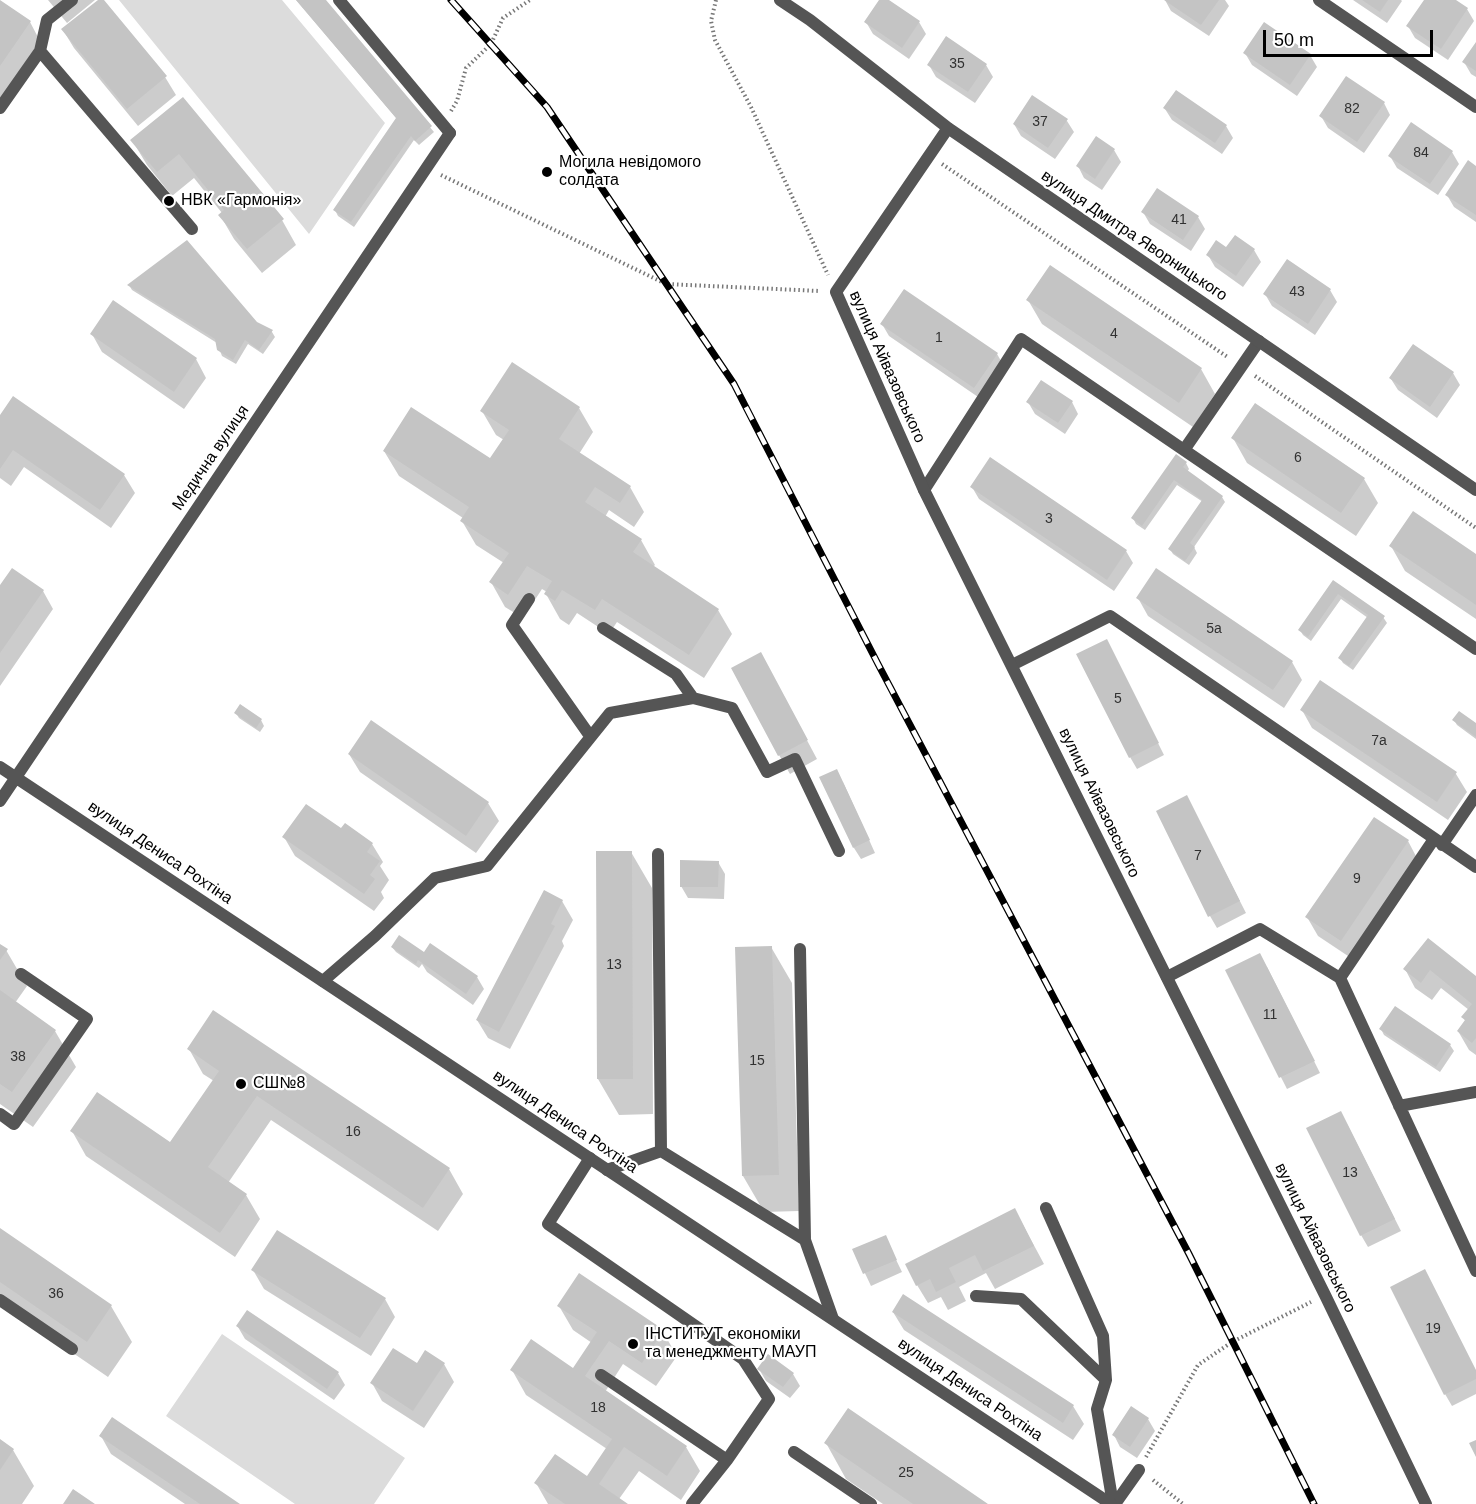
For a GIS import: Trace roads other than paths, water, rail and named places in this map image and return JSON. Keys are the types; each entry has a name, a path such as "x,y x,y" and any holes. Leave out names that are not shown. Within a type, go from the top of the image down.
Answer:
{"street":[{"path":"0,108 40,51 47,20 72,0"},
{"name":"Медична вулиця","path":"0,801 426,168 446,129 339,0"},
{"name":"вулиця Дмитра Яворницького","path":"780,0 810,20 948,128 1476,490"},
{"path":"1319,0 1476,107"},
{"path":"40,51 192,229"},
{"name":"вулиця Айвазовського","path":"948,128 836,292 924,490 1325,1295 1426,1504"},
{"path":"924,490 1021,339 1476,649"},
{"path":"1184,450 1259,341"},
{"path":"529,599 512,625 590,736"},
{"path":"1012,665 1110,616 1476,867"},
{"path":"603,628 676,674 693,698"},
{"path":"323,981 375,936 435,878 487,866 610,713 693,698 732,708 767,772 795,759 839,851"},
{"name":"вулиця Дениса Рохтіна","path":"0,766 1113,1504"},
{"path":"1340,978 1438,842 1476,795"},
{"path":"657,854 661,1151"},
{"path":"1167,976 1260,929 1340,978 1476,1271"},
{"path":"800,949 805,1240 833,1320"},
{"path":"0,1114 14,1124 87,1019 21,974"},
{"path":"1399,1106 1476,1092"},
{"path":"607,1170 661,1151"},
{"path":"661,1151 805,1240"},
{"path":"590,1158 548,1224 743,1359 769,1399 727,1460 692,1504"},
{"path":"1046,1208 1103,1335 1106,1380 1097,1409 1113,1504"},
{"path":"976,1296 1021,1299 1106,1380"},
{"path":"0,1300 72,1349"},
{"path":"602,1375 727,1460"},
{"path":"794,1452 871,1504"},
{"path":"1113,1504 1139,1470"}],"railway":[{"path":"451,0 547,107 734,384 878,664 1189,1254 1314,1504"}],"place":[{"name":"Могила невідомого солдата","path":"547,172"},
{"name":"НВК «Гармонія»","path":"169,201"},
{"name":"СШ№8","path":"241,1084"},
{"name":"ІНСТИТУТ економіки та менеджменту МАУП","path":"633,1344"}]}
